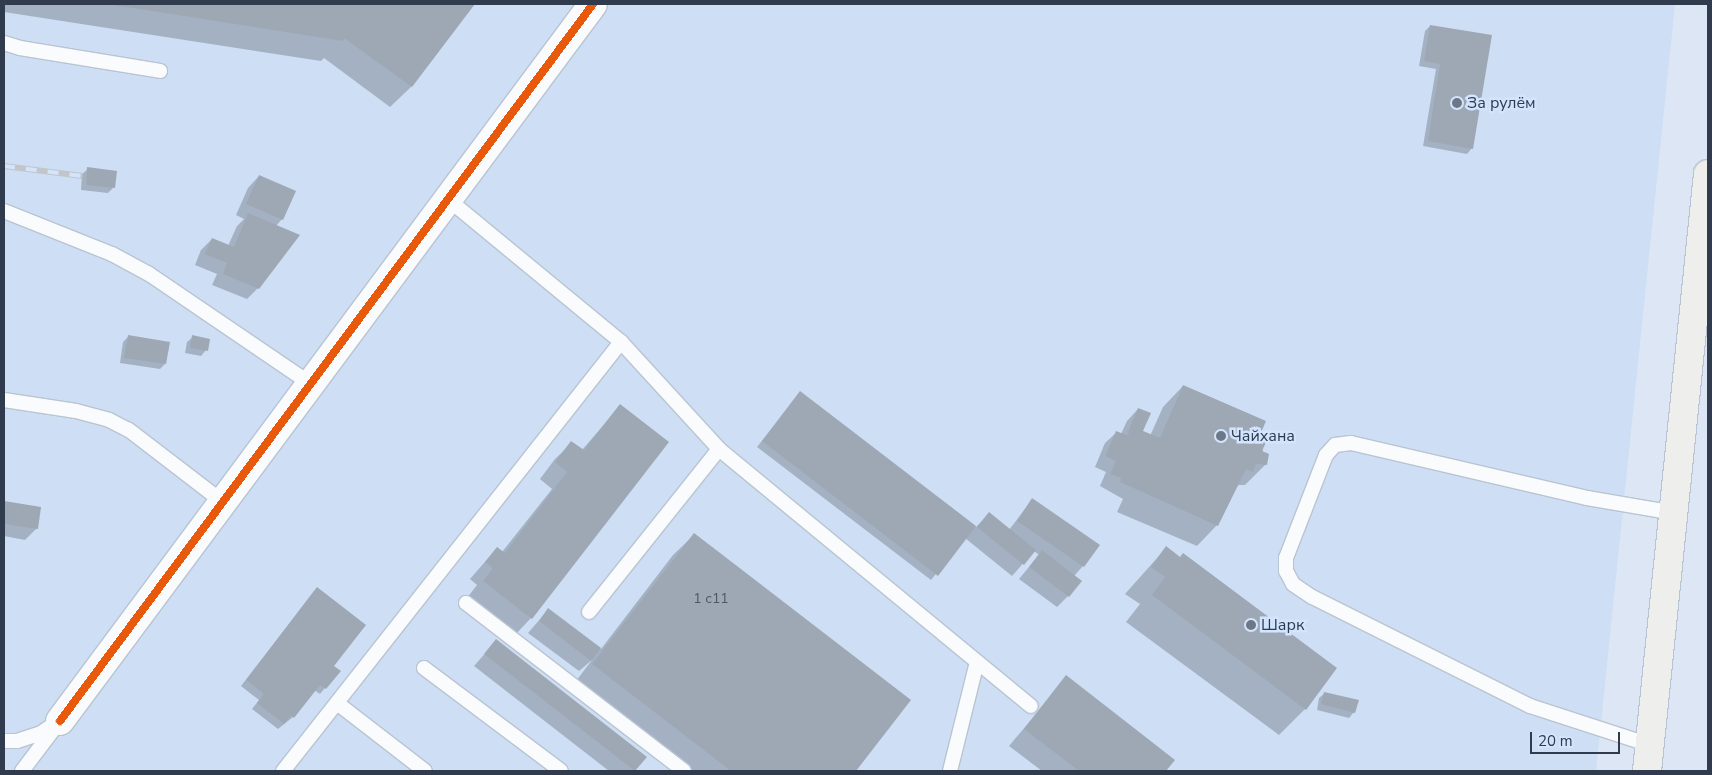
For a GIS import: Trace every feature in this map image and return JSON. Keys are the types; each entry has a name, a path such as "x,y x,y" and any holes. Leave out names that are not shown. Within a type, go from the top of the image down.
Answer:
{"main road":[{"path":"1647,771 1675,513 1708,174"}],"street":[{"path":"60,721 593,4"}],"lane":[{"path":"4,43 20,48 160,71"},
{"path":"449,200 621,342 718,449 1031,706"},
{"path":"4,211 88,244 149,274 311,384"},
{"path":"283,771 621,342"},
{"path":"4,400 76,411 110,420 130,430 223,502"},
{"path":"1650,745 1530,706 1312,597 1293,584 1286,571 1286,558 1326,455 1334,445 1351,443 1587,498 1675,513"},
{"path":"589,612 718,449"},
{"path":"466,603 684,771"},
{"path":"953,770 978,662"},
{"path":"424,668 561,771"},
{"path":"338,703 425,771"},
{"path":"4,741 17,741 41,733 60,721"},
{"path":"22,771 60,721"}],"shaded area":[{"path":"4,4 1675,4 1596,771 4,771"}],"building":[{"path":"107,4 475,4 412,87 344,38 343,41"},
{"name":"За рулём","path":"1430,25 1492,35 1473,149 1428,141 1440,64 1424,61"},
{"path":"87,167 117,171 115,188 86,185"},
{"path":"259,175 296,191 283,220 246,204"},
{"path":"248,213 300,235 259,289 223,274 227,263 205,254 212,238 234,247"},
{"path":"128,335 170,342 166,364 124,358"},
{"path":"192,335 210,339 208,351 190,348"},
{"path":"1183,385 1266,421 1260,435 1268,438 1262,451 1269,454 1267,465 1256,464 1253,472 1246,469 1218,526 1120,482 1121,478 1110,474 1116,461 1105,456 1116,431 1129,436 1128,432 1138,408 1151,413 1143,431 1160,438"},
{"path":"800,391 976,526 938,576 762,441"},
{"path":"620,404 669,442 532,619 483,581 493,568 485,562 497,547 505,553 567,472 555,462 571,441 584,450"},
{"path":"1032,498 1100,545 1084,567 1017,521"},
{"path":"4,501 41,507 38,529 4,524"},
{"path":"989,512 1036,550 1024,565 977,527"},
{"path":"694,533 911,700 856,771 731,771 592,664"},
{"path":"1166,546 1180,557 1183,553 1337,668 1306,710 1152,595 1165,577 1151,567"},
{"path":"1042,550 1082,581 1069,597 1029,567"},
{"path":"317,587 366,625 334,666 341,671 326,689 320,685 294,718 291,715 284,724 257,703 264,694 246,680"},
{"path":"548,608 601,648 591,661 539,621"},
{"path":"496,639 647,757 635,771 484,654"},
{"path":"1066,675 1175,760 1166,771 1079,771 1024,729"},
{"path":"1324,692 1359,700 1355,713 1321,704"}],"railway":[{"path":"4,166 82,176"}],"cycle path":[{"path":"60,721 593,4"}],"place":[{"name":"За рулём","path":"1457,103"},
{"name":"Чайхана","path":"1221,436"},
{"name":"Шарк","path":"1251,625"}]}
